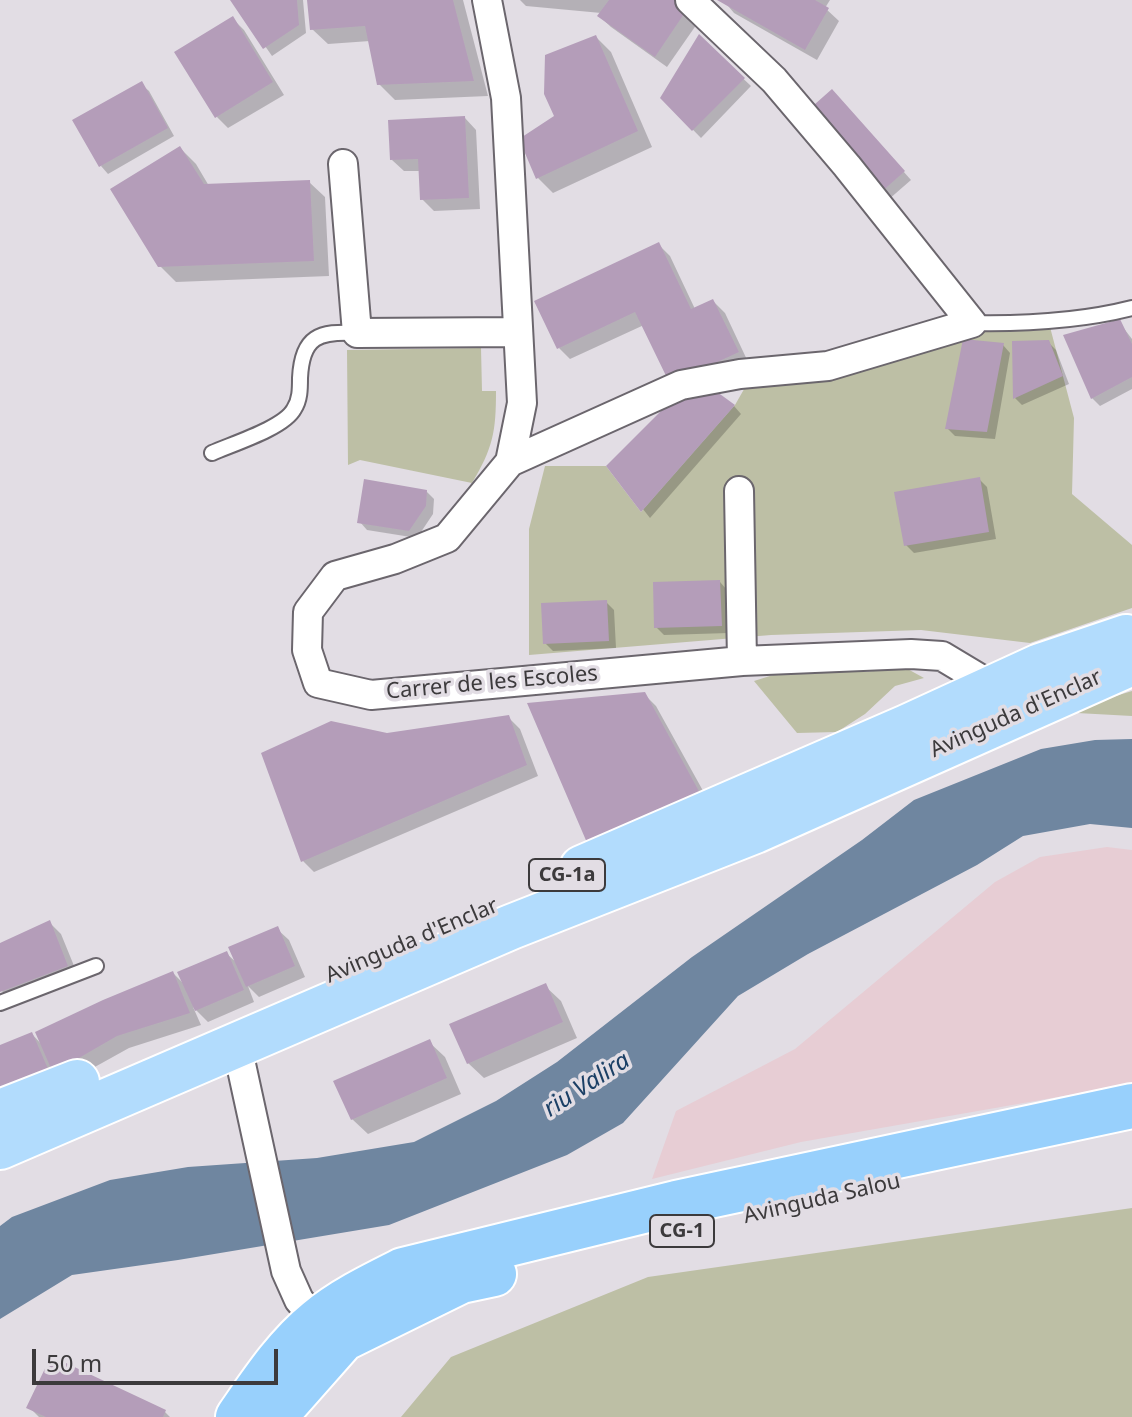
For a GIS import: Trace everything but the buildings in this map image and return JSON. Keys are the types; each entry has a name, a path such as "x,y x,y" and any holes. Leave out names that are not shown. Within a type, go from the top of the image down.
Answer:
{"highway":[{"name":"CG-1","path":"238,1417 270,1372 317,1321 365,1289 403,1270 676,1203 1132,1106"},
{"name":"Avinguda Salou","path":"274,1417 343,1339 461,1281 1132,1129"}],"main road":[{"name":"Avinguda d'Enclar","path":"0,1112 379,956 907,727 992,686 1132,635"},
{"name":"Avinguda d'Enclar","path":"237,1046 511,927 755,831 1132,663"},
{"name":"CG-1a","path":"0,1147 237,1046"}],"street":[{"name":"Carrer de les Escoles","path":"487,0 506,98 522,403 510,462"},
{"path":"690,0 774,80 972,323"},
{"path":"343,164 357,333 517,332"},
{"name":"Carrer de les Escoles","path":"972,323 828,366 740,374 681,385 510,462 447,538 395,559 335,576 308,612 307,650 318,683 371,695 742,661 911,654 942,656 992,686"},
{"path":"739,491 742,661"},
{"path":"237,1046 286,1271 299,1300 317,1321"}],"lane":[{"path":"972,323 1007,324 1132,308"},
{"path":"212,453 279,423 294,411 305,349 317,336 336,332 357,333"},
{"path":"0,1003 96,966"}],"shaded area":[{"path":"1107,847 1132,850 1132,1084 801,1142 652,1179 676,1111 795,1049 995,882 1040,857"}],"green space":[{"path":"1050,327 1074,418 1072,494 1132,545 1132,608 1030,643 921,630 771,635 529,655 529,529 545,466 606,466 641,512 735,405 747,384 955,334"},
{"path":"481,348 482,391 496,391 495,418 489,449 472,483 360,460 348,465 347,350"},
{"path":"808,664 865,672 904,667 924,678 895,686 865,714 837,732 797,733 754,681"},
{"path":"1132,691 1132,716 1077,713 1096,702"},
{"path":"1132,1208 1132,1417 401,1417 451,1357 648,1277"}],"water":[{"name":"riu Valira","path":"1132,739 1132,828 1090,824 1023,836 977,865 808,954 738,996 623,1123 567,1155 389,1225 72,1275 0,1319 0,1226 12,1217 110,1180 188,1167 317,1158 414,1142 496,1101 557,1062 692,957 862,840 914,800 1041,749 1095,740"}]}
